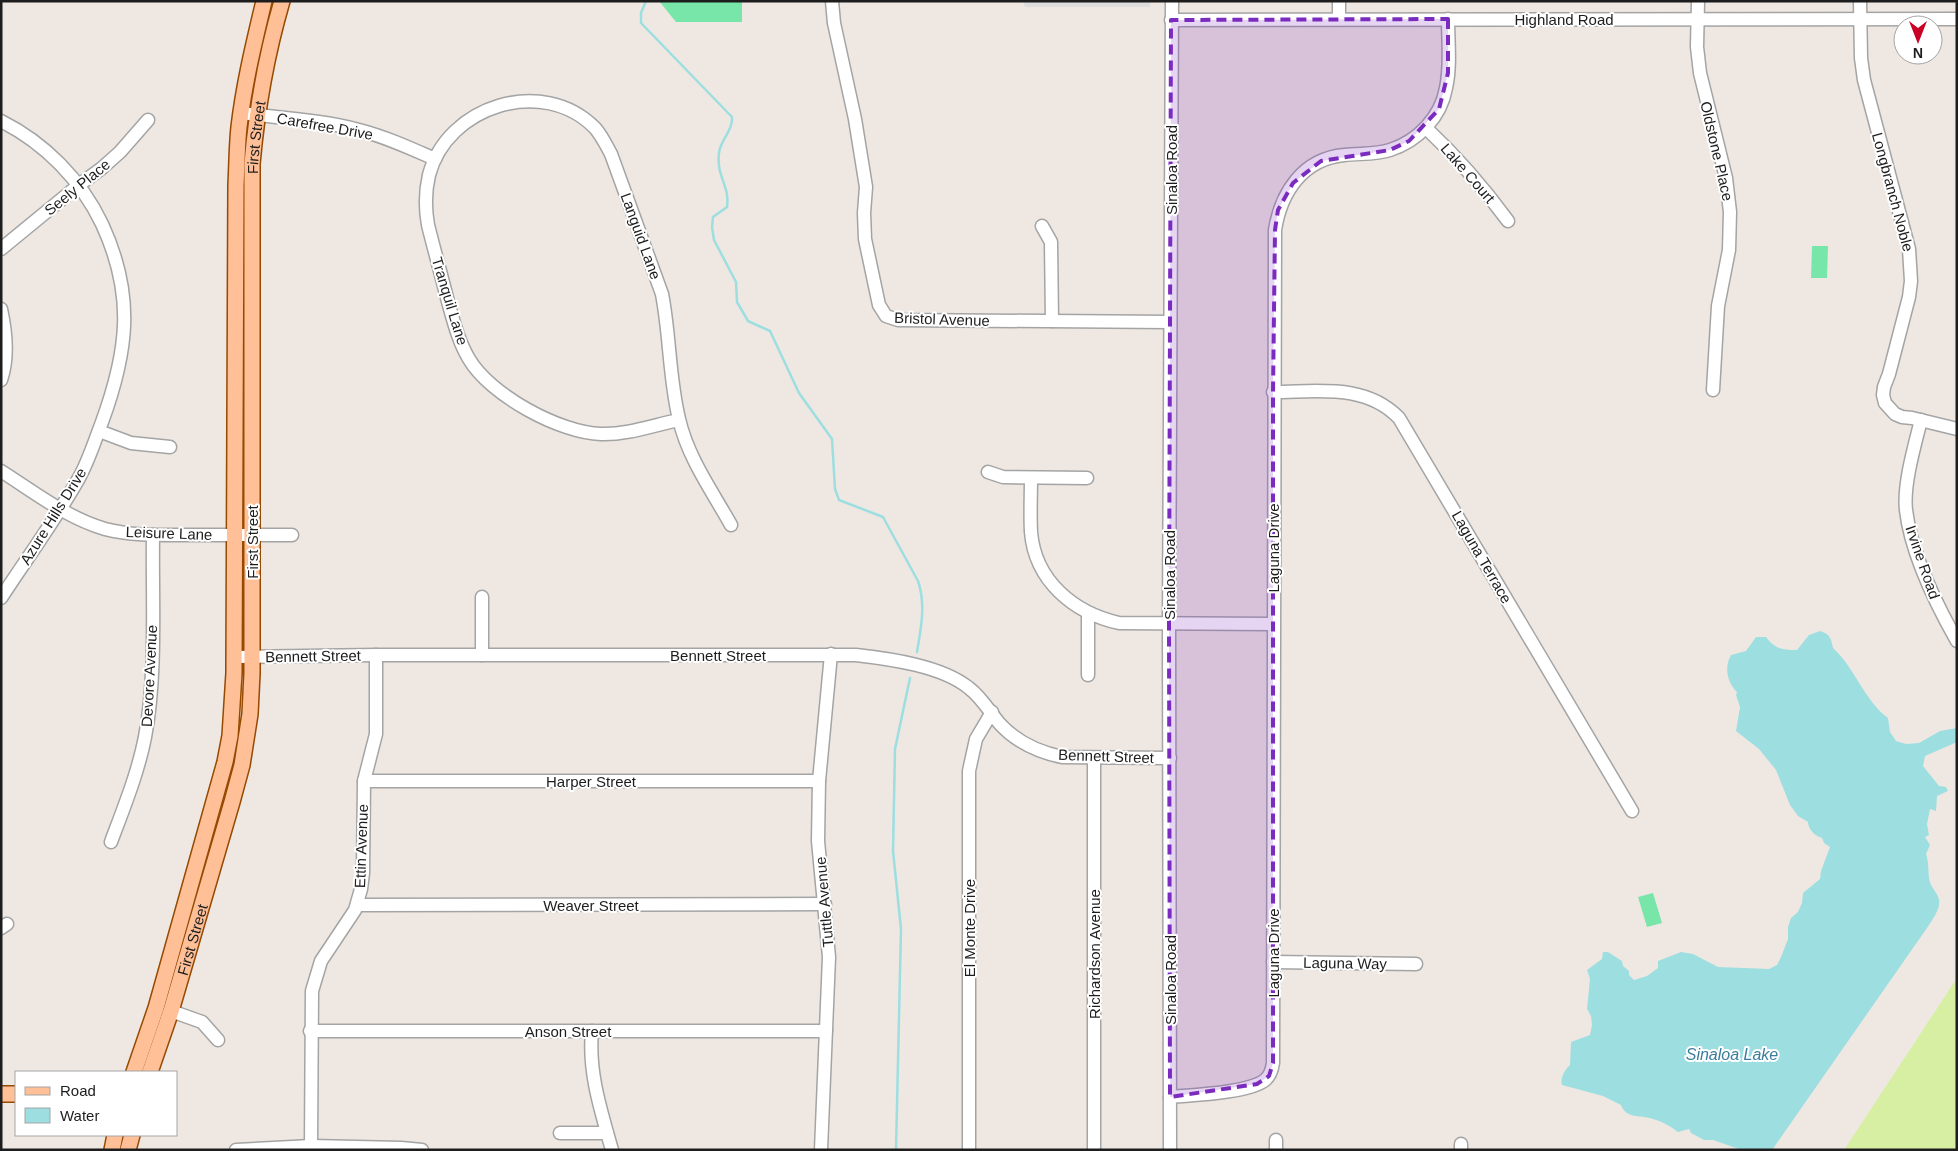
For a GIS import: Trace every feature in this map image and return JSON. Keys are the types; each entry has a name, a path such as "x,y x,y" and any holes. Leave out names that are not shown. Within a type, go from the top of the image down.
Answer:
{"main road":[{"name":"First Street","path":"134,1071 156,1008 225,762 232,711 234,657 236,185 241,113 251,52 264,1"},
{"name":"First Street","path":"150,1071 171,1011 232,802 242,765 250,714 252,656 252,164 257,115 270,42 282,1"},
{"path":"1,1094 15,1094"},
{"path":"112,1150 115,1136"},
{"path":"128,1150 132,1136"}],"street":[{"name":"Bristol Avenue","path":"832,1 834,23 855,119 866,187 865,239 881,311 886,316 898,320 1170,322"},
{"name":"Sinaloa Road","path":"1170,1150 1169,624 1172,1"},
{"path":"1339,19 1340,1"},
{"name":"Oldstone Place","path":"1698,1 1697,47 1700,73 1726,178 1730,212 1728,250 1718,306 1713,390"},
{"name":"Longbranch Noble","path":"1860,1 1861,58 1864,80 1909,249 1911,265 1909,297 1884,387 1885,404 1895,414 1957,429"},
{"name":"Laguna Drive","path":"1170,1098 1230,1091 1257,1084 1269,1076 1273,1063 1274,392 1275,230 1278,210 1286,193 1301,175 1322,161 1344,155 1390,150 1409,141 1426,128 1439,109 1446,89 1448,73 1448,19"},
{"name":"Highland Road","path":"1171,20 1957,19"},
{"name":"Languid Lane","path":"435,159 448,139 465,122 485,110 509,102 533,101 557,105 578,114 595,128 611,154 662,294 679,420 694,462 731,525"},
{"name":"Carefree Drive","path":"241,113 358,130 388,138 435,159"},
{"name":"Seely Place","path":"1,249 102,168 120,152 148,120"},
{"name":"Azure Hills Drive","path":"1,121 30,138 47,152 79,185 97,213 110,242 119,270 124,302 124,333 120,365 113,393 99,431 80,476 1,598"},
{"name":"Lake Court","path":"1426,128 1460,161 1508,221"},
{"name":"Tranquil Lane","path":"435,159 429,174 426,192 425,206 428,225 458,337 469,360 483,378 513,402 563,426 583,432 619,434 679,420"},
{"path":"1042,226 1051,242 1052,321"},
{"path":"1,309 6,330 6,353 1,380"},
{"name":"Laguna Terrace","path":"1274,392 1358,394 1381,402 1399,418 1632,812"},
{"name":"Irvine Road","path":"1921,420 1907,490 1906,509 1913,541 1933,599 1957,641"},
{"path":"99,431 131,442 170,448"},
{"name":"Leisure Lane","path":"1,471 81,520 128,534 292,535"},
{"path":"988,472 1003,477 1087,478"},
{"path":"1031,478 1031,533 1039,563 1059,593 1074,606 1088,614 1119,623 1273,624"},
{"name":"Devore Avenue","path":"111,842 138,767 149,708 152,678 153,535"},
{"path":"482,597 482,655"},
{"path":"1088,614 1088,674"},
{"name":"Bennett Street","path":"234,657 830,654 878,657 939,671 955,678 982,699 1012,734 1036,750 1062,757 1170,758"},
{"name":"Tuttle Avenue","path":"821,1150 829,957 818,840 819,781 830,654"},
{"name":"Ettin Avenue","path":"310,1146 312,991 320,961 345,927 357,905 361,889 363,873 364,782 376,734 376,655"},
{"name":"El Monte Drive","path":"969,1150 969,771 976,739 992,712"},
{"name":"Richardson Avenue","path":"1094,758 1094,1150"},
{"name":"Harper Street","path":"364,782 819,781"},
{"name":"Weaver Street","path":"357,905 825,904"},
{"name":"Laguna Way","path":"1273,962 1416,964"},
{"path":"171,1011 202,1022 218,1040"},
{"name":"Anson Street","path":"310,1031 826,1030"},
{"path":"592,1031 590,1048 592,1069 612,1150"},
{"path":"560,1133 608,1133"},
{"path":"241,1150 310,1146 422,1150"}],"highlighted area":[{"path":"1448,19 1448,73 1439,109 1409,141 1390,150 1321,161 1293,183 1278,210 1275,230 1273,392 1273,1063 1269,1076 1257,1084 1170,1097 1169,624 1171,20"}],"green space":[{"path":"659,1 742,1 742,22 676,22"},
{"path":"1812,246 1828,246 1827,278 1811,278"},
{"path":"1653,893 1662,923 1647,927 1638,897"},
{"path":"1957,978 1957,1150 1844,1150"}],"shaded area":[{"path":"1023,1 1150,1 1150,7 1025,7"}],"water":[{"name":"Sinaloa Lake","path":"1820,631 1830,637 1833,648 1848,665 1872,702 1888,718 1890,732 1896,741 1906,744 1919,743 1940,731 1957,728 1957,742 1925,756 1923,766 1939,786 1946,787 1948,791 1937,796 1936,811 1930,809 1927,824 1929,835 1925,837 1930,845 1926,854 1930,881 1938,896 1939,907 1927,928 1772,1150 1742,1150 1713,1140 1704,1140 1691,1133 1689,1129 1678,1132 1657,1120 1629,1114 1621,1105 1603,1096 1562,1085 1562,1077 1570,1065 1571,1042 1590,1035 1591,1016 1587,1009 1590,979 1587,970 1602,959 1603,952 1608,952 1622,961 1623,966 1629,971 1629,975 1634,980 1647,976 1658,968 1658,961 1681,952 1693,954 1718,967 1769,969 1777,965 1788,939 1788,927 1791,918 1798,912 1802,903 1803,893 1820,879 1830,847 1824,843 1822,838 1812,832 1808,822 1798,816 1790,805 1776,770 1759,749 1736,731 1740,707 1736,695 1737,692 1731,684 1727,669 1731,655 1746,651 1756,637 1766,637 1779,648 1797,650 1809,635"}],"waterway":[{"path":"646,1 641,13 641,23 732,117 731,127 719,153 719,168 727,193 727,207 713,217 714,240 736,282 737,302 748,321 770,331 799,393 832,439 835,489 839,500 883,517 918,581 922,607 917,652"},
{"path":"896,1150 901,929 893,851 895,749 910,678"}]}
